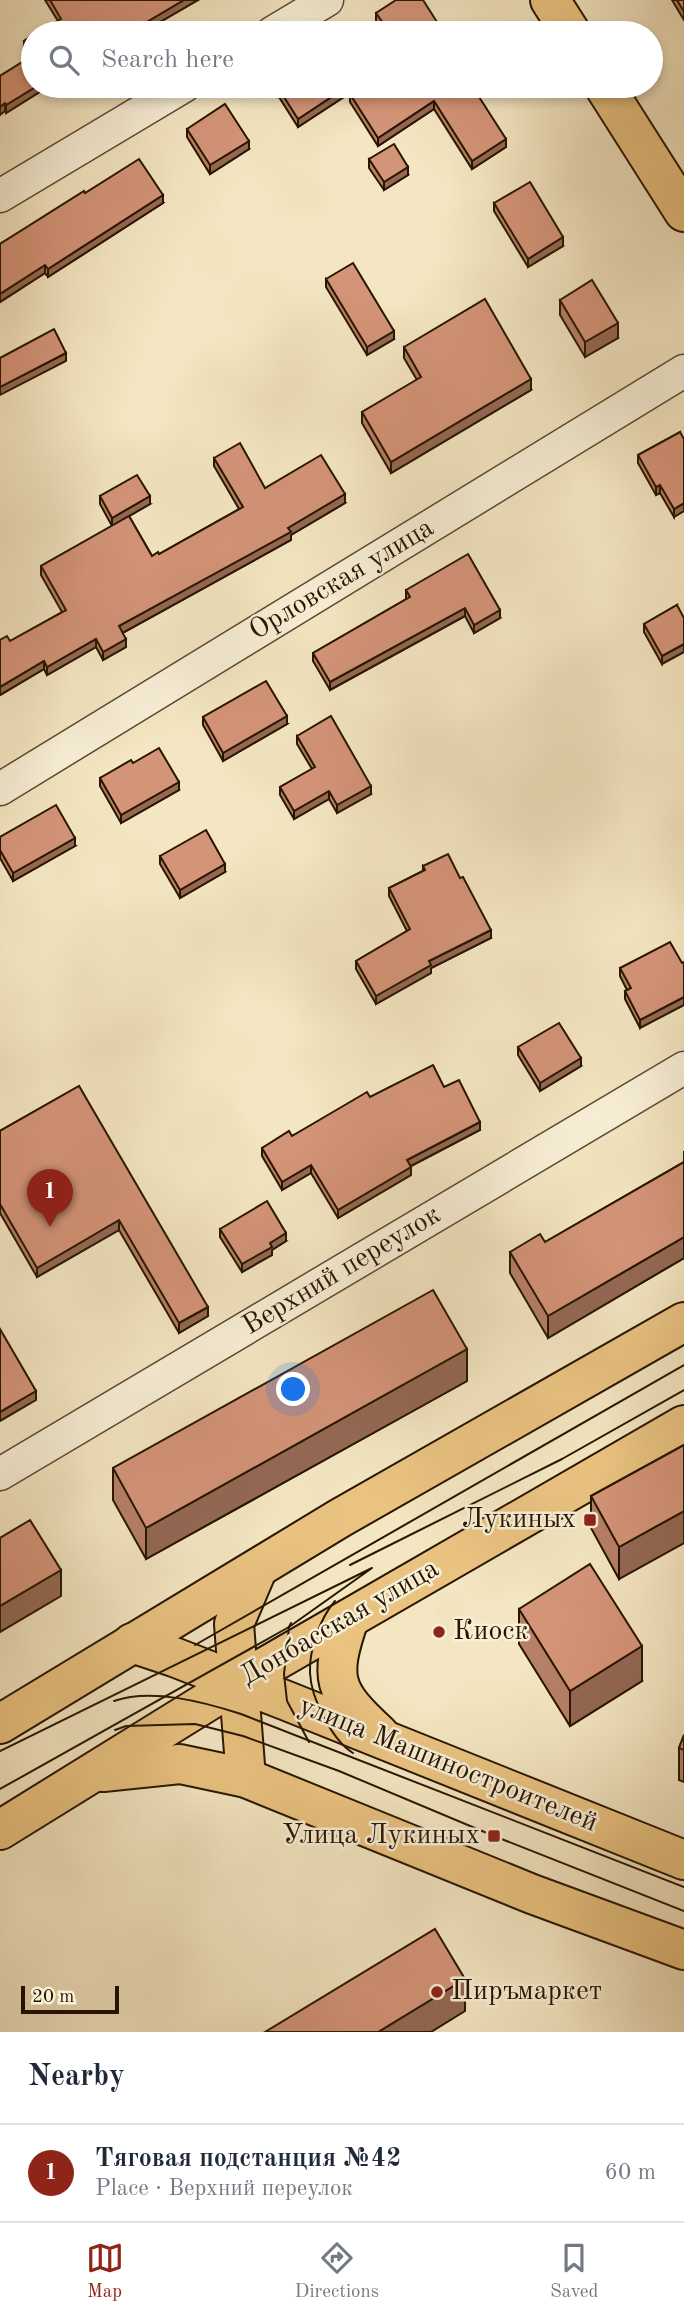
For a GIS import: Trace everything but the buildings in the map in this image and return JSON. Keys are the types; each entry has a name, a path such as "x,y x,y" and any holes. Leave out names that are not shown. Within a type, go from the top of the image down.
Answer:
{"main road":[{"path":"550,0 563,21"},
{"path":"612,98 684,212"},
{"path":"0,1724 340,1518 684,1322"},
{"name":"Донбасская улица","path":"0,1830 239,1682 684,1425"},
{"path":"246,1778 234,1624 257,1570"},
{"path":"349,1619 337,1653 336,1678 352,1710 388,1742"},
{"name":"улица Машиностроителей","path":"132,1643 239,1682 684,1860"},
{"path":"94,1773 180,1764 246,1778 532,1894 684,1951"}],"street":[{"path":"292,21 327,0"},
{"path":"0,196 164,98"},
{"name":"Орловская улица","path":"0,789 684,371"},
{"name":"Верхний переулок","path":"0,1474 684,1068"}],"tram line":[{"path":"195,1645 684,1365"},
{"path":"350,1565 562,1459 684,1390"},
{"path":"0,1751 372,1568 289,1627 0,1789"},
{"path":"335,1601 316,1635 311,1654 311,1683 330,1729 353,1753"},
{"path":"291,1623 284,1674 287,1701 309,1742"},
{"path":"114,1701 129,1697 161,1696 195,1701 241,1714 684,1887"},
{"path":"115,1730 126,1726 195,1724 243,1736 339,1771 684,1911"}],"place":[{"name":"Тяговая подстанция №42","path":"50,1227"},
{"name":"Лукиных","path":"590,1520"},
{"name":"Киоск","path":"439,1632"},
{"name":"Улица Лукиных","path":"494,1836"},
{"name":"Пиръмаркет","path":"437,1992"}]}
